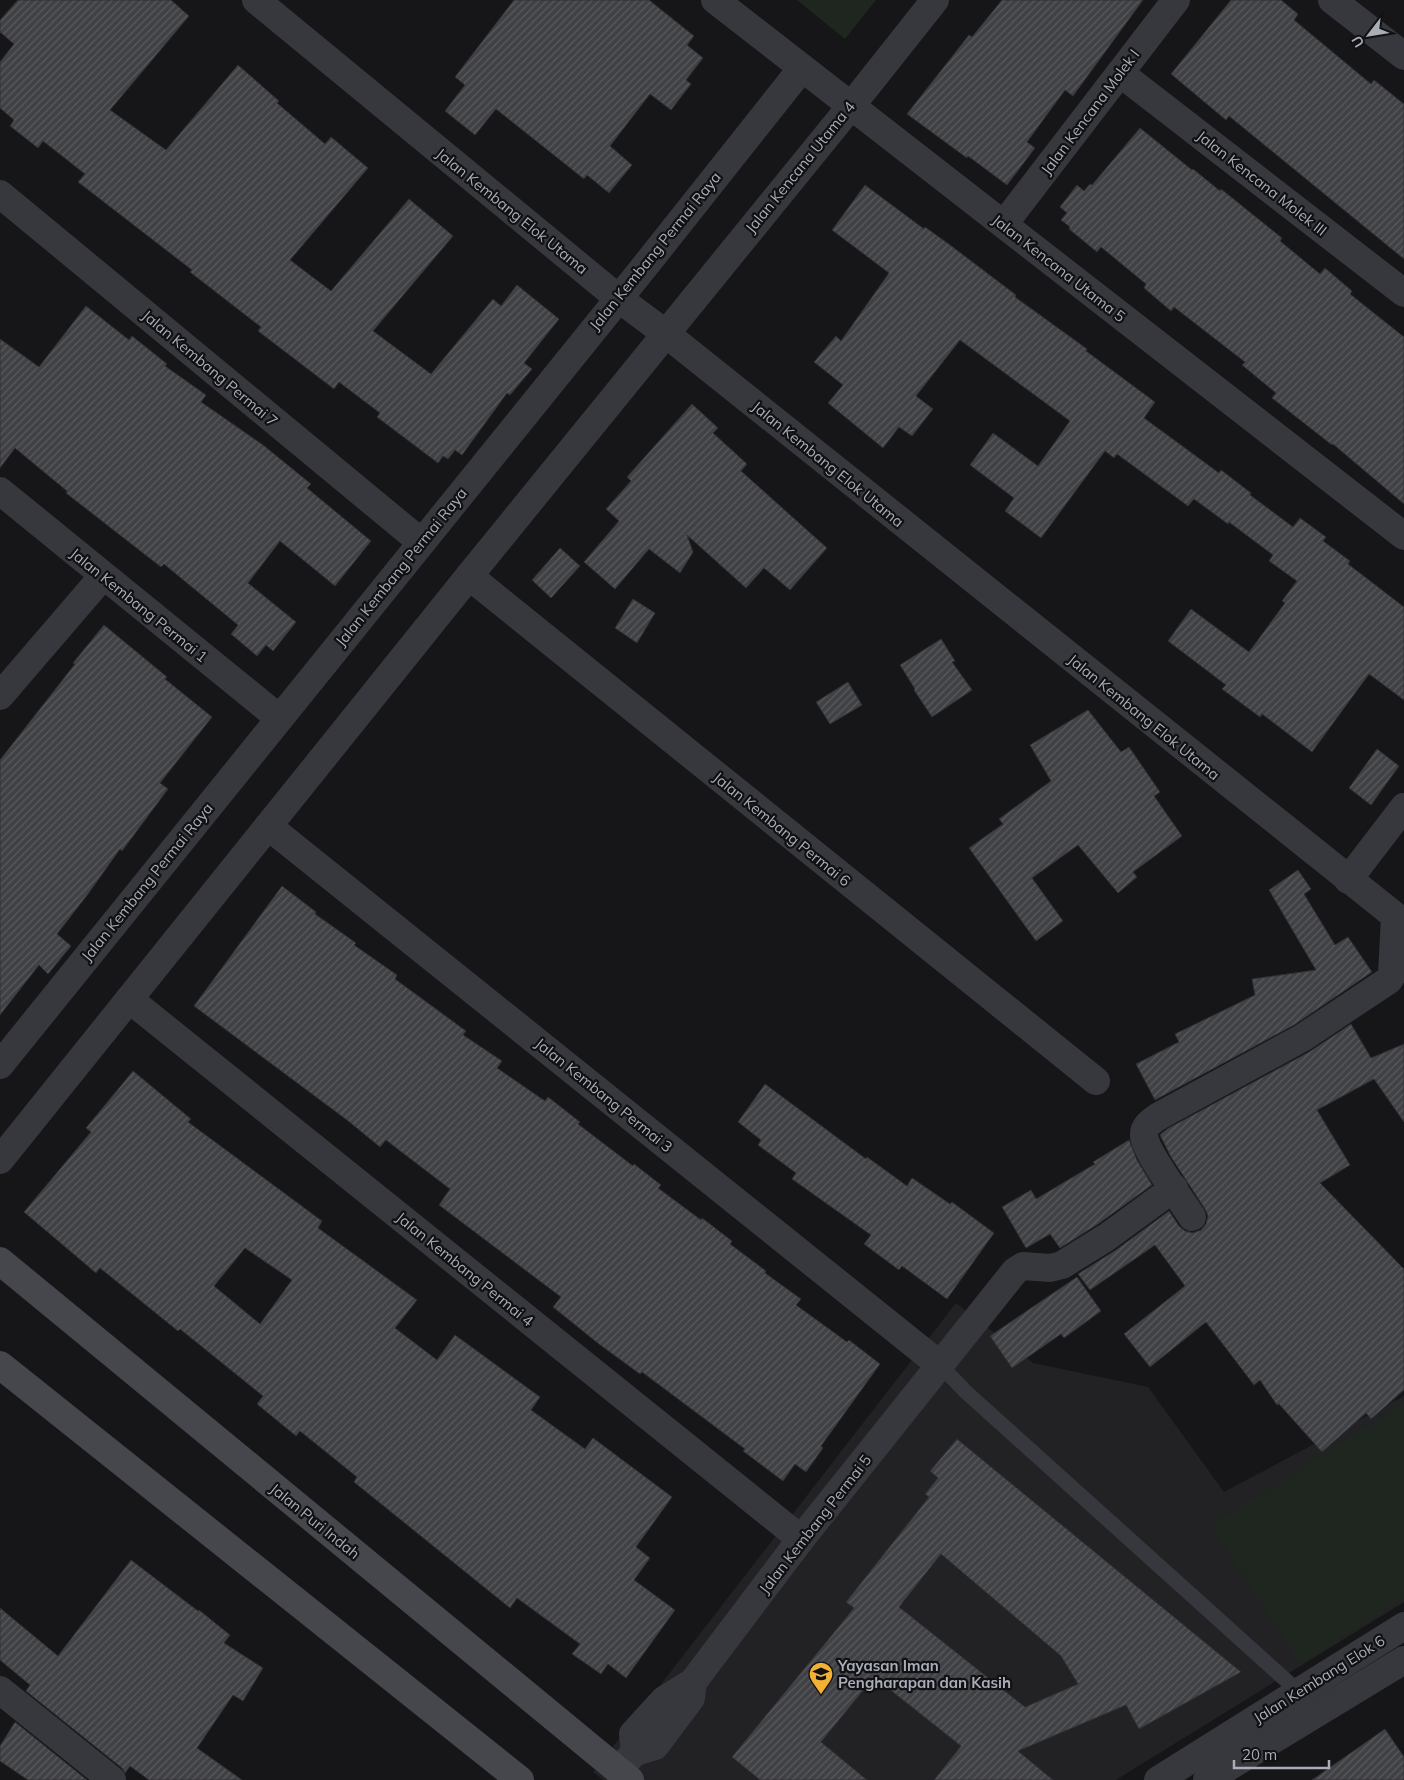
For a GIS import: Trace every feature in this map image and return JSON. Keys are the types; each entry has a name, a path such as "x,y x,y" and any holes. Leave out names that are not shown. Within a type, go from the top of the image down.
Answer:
{"main road":[{"name":"Jalan Puri Indah","path":"0,1261 628,1767"},
{"path":"0,1365 520,1780"}],"street":[{"name":"Jalan Kembang Elok Utama","path":"256,0 618,298 1399,919"},
{"name":"Jalan Kencana Utama 5","path":"715,0 1404,536"},
{"name":"Jalan Kencana Utama 4","path":"665,334 935,0"},
{"name":"Jalan Kencana Molek I","path":"1004,224 1176,0"},
{"path":"1332,0 1404,56"},
{"name":"Jalan Kembang Permai Raya","path":"0,1065 802,68"},
{"name":"Jalan Kencana Molek III","path":"1120,73 1404,294"},
{"name":"Jalan Kembang Permai 7","path":"0,194 421,542"},
{"path":"0,1160 468,576 665,334"},
{"name":"Jalan Kembang Permai 1","path":"0,490 279,718"},
{"path":"0,696 103,576"},
{"name":"Jalan Kembang Permai 6","path":"468,576 1096,1082"},
{"path":"1348,880 1404,807"},
{"name":"Jalan Kembang Permai 3","path":"268,826 940,1365"},
{"path":"1192,1217 1152,1155 1144,1136 1147,1125 1159,1116 1302,1038 1389,980 1392,975 1399,919"},
{"name":"Jalan Kembang Permai 4","path":"129,999 801,1540"},
{"name":"Jalan Kembang Permai 5","path":"628,1767 633,1734 664,1700 693,1682 801,1540 1015,1271 1023,1266 1050,1268 1062,1265 1107,1237 1174,1188"},
{"path":"1207,1780 1404,1661 1396,1631"},
{"name":"Jalan Kembang Elok 6","path":"1158,1780 1396,1631"},
{"path":"0,1690 112,1780"}],"lane":[{"path":"940,1365 966,1392 1298,1692"}],"shaded area":[{"path":"797,0 876,0 845,39"},
{"path":"956,1303 1033,1363 1148,1387 1224,1492 1404,1396 1404,1602 1116,1780 603,1780 593,1772"},
{"path":"1404,1403 1404,1598 1300,1665 1211,1525"}],"building":[{"path":"18,0 171,0 189,16 110,110 166,150 238,65 279,101 277,103 325,144 331,137 368,168 290,260 331,291 409,199 453,236 373,331 431,374 493,299 501,306 517,285 559,319 524,363 532,369 510,395 507,393 462,455 455,450 448,459 443,456 438,463 377,417 380,413 339,382 334,389 258,331 261,327 190,272 192,270 78,182 85,174 43,141 38,148 10,126 14,120 0,108 0,62 14,44 0,32 0,20"},
{"path":"514,0 649,0 694,36 687,45 703,58 686,80 691,84 671,110 650,94 610,146 632,165 609,193 587,175 584,179 496,109 475,135 445,111 465,85 455,77"},
{"path":"1002,0 1143,0 1073,96 1065,90 1027,142 1035,148 1007,185 907,114 969,35 972,37"},
{"path":"1231,0 1281,0 1298,14 1294,20 1371,84 1374,80 1404,104 1404,259 1229,116 1226,120 1171,74"},
{"path":"1140,128 1282,238 1280,241 1320,274 1325,268 1352,291 1350,294 1404,337 1404,504 1333,444 1272,398 1276,393 1242,365 1245,362 1174,307 1171,311 1144,288 1146,284 1101,247 1097,252 1061,220 1067,213 1060,207 1077,185 1084,191 1090,184 1092,185"},
{"path":"865,185 924,229 925,227 950,245 1016,295 1015,297 1087,349 1086,351 1155,402 1144,418 1219,473 1221,470 1251,493 1250,495 1293,527 1300,518 1326,537 1323,541 1350,561 1348,564 1404,607 1404,700 1369,674 1312,752 1262,714 1260,717 1222,689 1226,685 1168,641 1191,609 1249,652 1285,603 1282,601 1297,581 1269,561 1273,555 1229,522 1228,524 1194,499 1188,506 1117,454 1114,458 1105,451 1041,538 1005,511 1014,498 970,465 993,433 1038,466 1070,421 960,340 916,396 933,409 912,436 899,427 883,448 828,403 843,385 814,362 836,336 841,341 889,273 832,230"},
{"path":"86,306 129,340 132,336 167,364 165,366 206,395 201,402 263,445 311,484 307,488 371,541 335,586 280,541 248,583 296,622 273,651 266,645 257,656 231,634 238,625 164,564 161,567 66,493 67,491 15,448 0,468 0,339 39,367"},
{"path":"692,404 718,428 713,433 747,464 741,471 827,548 790,590 764,568 746,588 687,535 693,552 680,573 649,549 615,589 584,562 619,521 606,509 631,481 627,477"},
{"path":"560,548 580,566 551,598 532,580"},
{"path":"633,599 655,613 637,643 615,628"},
{"path":"104,625 167,677 165,679 212,717 160,783 168,789 122,851 120,849 57,934 71,946 48,974 39,965 0,1015 0,760"},
{"path":"941,639 955,661 952,662 972,690 932,717 900,665"},
{"path":"848,682 862,705 830,724 816,702"},
{"path":"1088,710 1121,752 1129,747 1160,792 1154,796 1182,836 1133,872 1137,877 1118,893 1078,845 1032,878 1063,921 1036,941 969,848 1003,824 999,819 1051,781 1030,745"},
{"path":"1377,749 1399,766 1371,805 1349,788"},
{"path":"1298,870 1311,889 1304,894 1335,945 1348,937 1372,972 1294,1025 1155,1100 1136,1064 1179,1042 1175,1034 1255,995 1252,979 1316,970 1269,890"},
{"path":"282,886 316,912 315,914 356,943 354,945 397,975 395,979 466,1031 463,1035 502,1061 497,1068 545,1101 548,1097 580,1122 578,1124 661,1185 658,1188 732,1241 730,1244 801,1299 796,1305 847,1342 849,1340 880,1364 821,1446 823,1448 806,1472 795,1464 783,1481 743,1451 745,1449 642,1372 640,1374 599,1344 553,1307 561,1297 439,1205 450,1189 386,1140 380,1147 347,1120 194,1006"},
{"path":"1351,1024 1371,1058 1404,1044 1404,1122 1374,1079 1317,1110 1350,1165 1320,1183 1404,1269 1404,1390 1371,1419 1366,1413 1322,1452 1279,1404 1277,1405 1260,1380 1254,1385 1206,1322 1150,1367 1124,1334 1185,1286 1155,1245 1090,1290 1078,1274 1116,1250 1169,1211 1179,1226 1185,1231 1193,1233 1201,1230 1206,1224 1208,1216 1205,1209 1171,1157 1160,1135 1167,1129 1309,1052"},
{"path":"133,1071 191,1119 188,1122 322,1221 318,1228 417,1300 395,1328 437,1360 455,1335 540,1397 531,1410 585,1449 593,1438 672,1497 636,1547 650,1558 634,1580 675,1610 626,1678 608,1664 601,1674 572,1654 580,1644 517,1598 510,1608 354,1482 357,1477 300,1431 296,1436 257,1404 263,1396 100,1268 96,1273 24,1212 91,1132 86,1128","holes":["245,1248 292,1280 260,1324 214,1286"]},
{"path":"765,1084 866,1159 867,1157 907,1186 912,1178 950,1204 952,1202 994,1233 947,1299 902,1266 899,1270 864,1244 871,1235 792,1179 796,1173 758,1145 761,1140 738,1122"},
{"path":"1129,1140 1137,1160 1152,1185 1098,1224 1060,1248 1050,1234 1026,1248 1002,1207 1031,1190 1036,1199 1095,1164 1093,1162"},
{"path":"1077,1277 1101,1311 1064,1338 1061,1334 1012,1368 990,1336"},
{"path":"957,1439 1241,1672 1139,1729 1126,1705 1018,1751 1053,1780 934,1780 961,1746 874,1677 821,1742 867,1780 760,1780 732,1757 854,1608 846,1602 929,1497 925,1494 938,1478 930,1471","holes":["941,1554 1061,1656 1078,1684 1025,1707 899,1607"]},
{"path":"131,1560 230,1635 224,1643 263,1668 243,1701 233,1695 197,1748 242,1780 149,1780 130,1766 125,1773 122,1768 26,1691 30,1685 0,1660 0,1608 58,1656"},
{"path":"15,1722 87,1780 28,1780 0,1761 0,1746"},
{"path":"1385,1729 1404,1757 1404,1780 1312,1780"}],"place":[{"name":"Yayasan Iman Pengharapan dan Kasih","path":"821,1695"}]}
